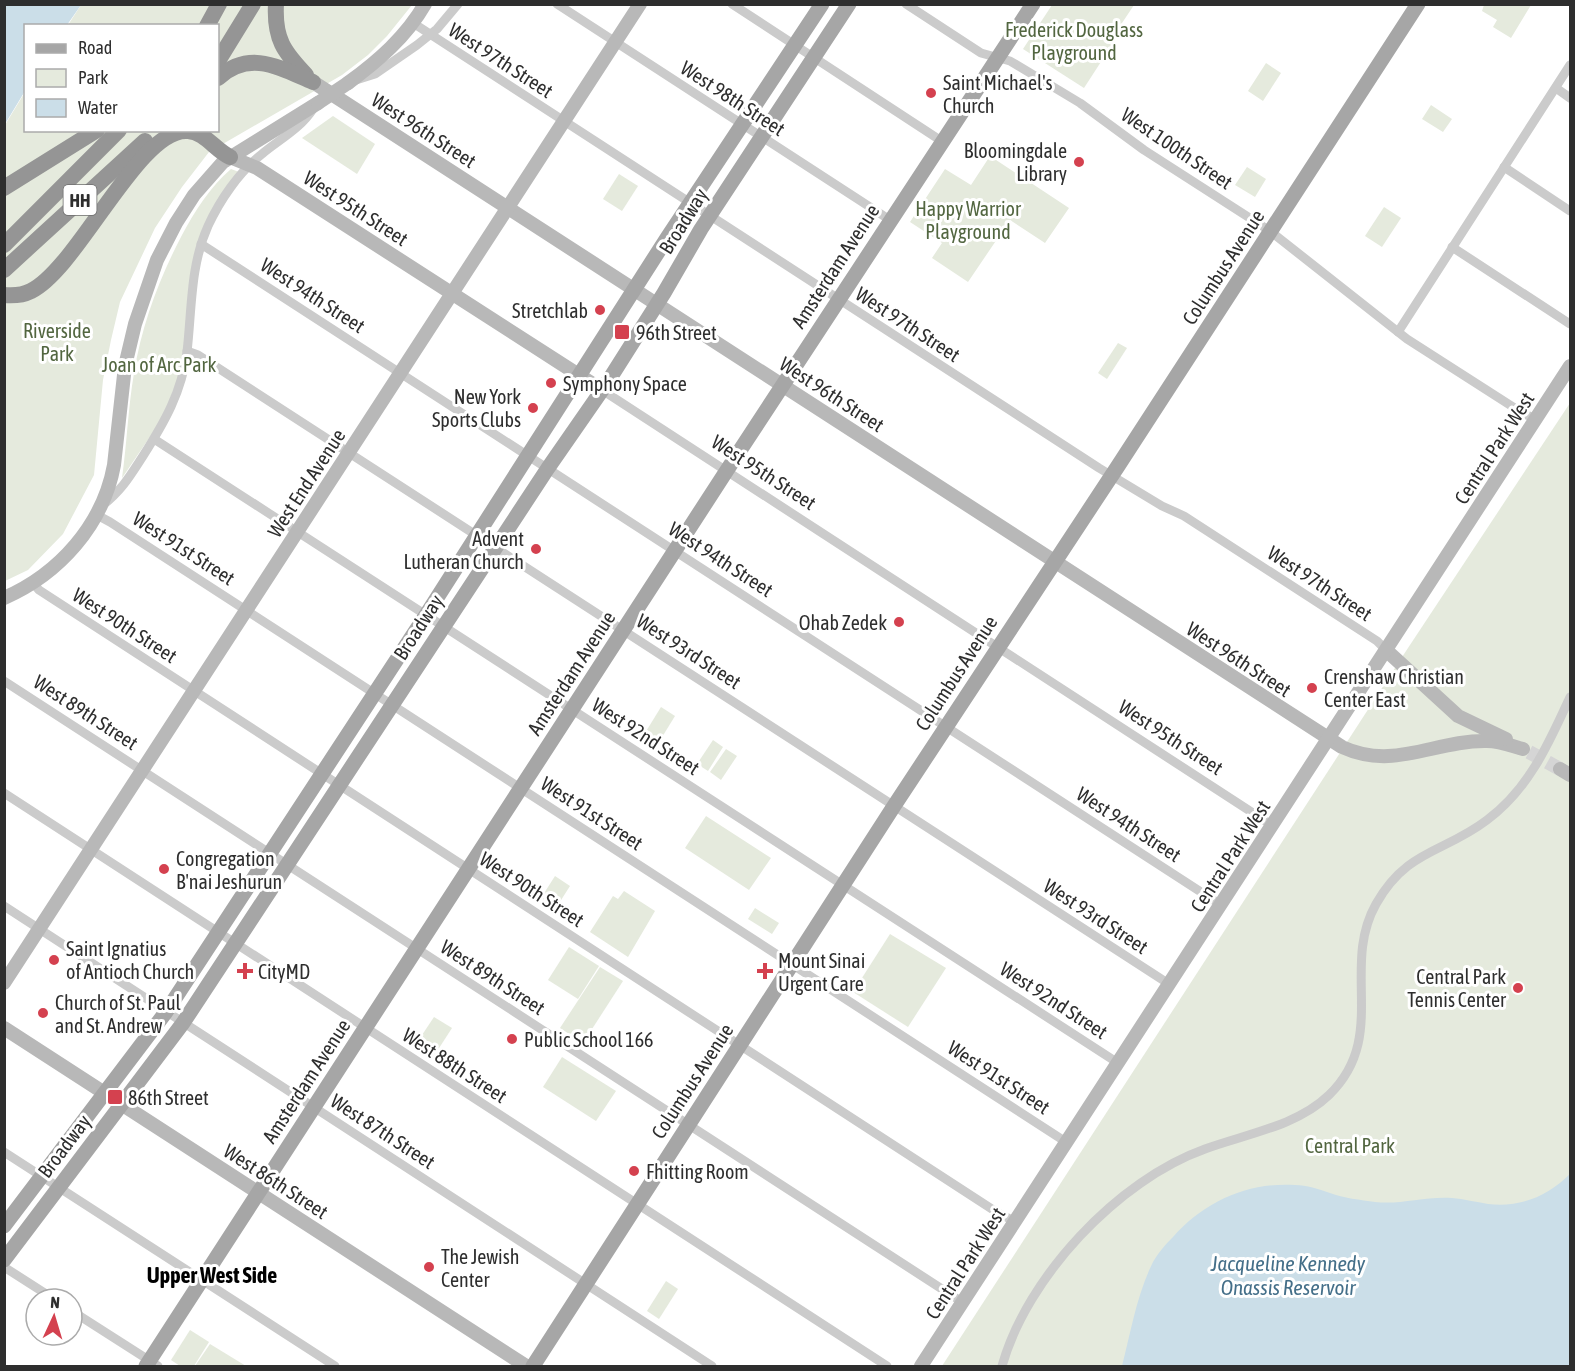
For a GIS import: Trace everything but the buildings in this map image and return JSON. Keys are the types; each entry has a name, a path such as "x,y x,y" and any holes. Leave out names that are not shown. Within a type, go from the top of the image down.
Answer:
{"highway":[{"path":"208,24 219,4"},
{"path":"219,59 253,4"},
{"path":"276,4 277,28 285,51 313,82"},
{"path":"219,77 239,65 259,63 281,68 313,82"},
{"path":"4,188 94,132"},
{"name":"HH","path":"4,246 117,132"},
{"name":"HH","path":"4,270 154,132"},
{"path":"4,295 25,293 45,282 142,158 169,135 180,132"},
{"path":"191,132 198,133 220,152 230,157"}],"main road":[{"path":"4,598 33,583 68,553 99,511 111,481 114,465 128,352 147,286 162,250 184,210 204,183 230,157 318,103 377,62 413,23 425,4"},
{"name":"West End Avenue","path":"4,983 640,4"},
{"name":"Broadway","path":"4,1226 166,1012 426,615 578,375 822,4"},
{"name":"Broadway","path":"4,1260 183,1023 548,468 602,390 657,304 709,216 849,4"},
{"name":"Amsterdam Avenue","path":"151,1365 258,1193 782,385 1033,4"},
{"name":"Columbus Avenue","path":"533,1366 894,806 1112,476 1418,4"},
{"name":"West 96th Street","path":"313,82 1329,740 1353,752 1378,758 1482,741 1501,743 1526,751 1458,716 1387,651"},
{"name":"West 95th Street","path":"230,157 251,165 602,390"},
{"name":"Central Park West","path":"921,1366 1570,366"},
{"name":"West 86th Street","path":"4,1028 526,1366"}],"street":[{"path":"348,83 375,74 437,29 458,4"},
{"name":"West 98th Street","path":"557,4 890,220"},
{"path":"732,4 943,142"},
{"name":"West 100th Street","path":"906,4 981,53 1010,61 1080,103 1144,150 1270,231 1398,332 1524,414 1536,419"},
{"name":"West 97th Street","path":"413,23 1112,476 1162,506 1184,516 1377,641 1387,651"},
{"path":"1398,332 1570,65"},
{"path":"1556,88 1570,98"},
{"path":"99,511 120,491 154,439 175,399 184,372 193,284 201,244 222,200 260,156 304,123 318,103"},
{"path":"1504,167 1570,210"},
{"name":"West 94th Street","path":"201,244 1221,905"},
{"path":"1452,247 1570,324"},
{"name":"West 93rd Street","path":"187,351 198,355 349,452 1170,984"},
{"name":"West 95th Street","path":"602,390 1273,826"},
{"name":"West 92nd Street","path":"154,439 1118,1063"},
{"name":"West 91st Street","path":"99,511 110,522 1066,1142"},
{"name":"West 90th Street","path":"33,583 39,590 339,786 998,1213 1016,1222"},
{"name":"West 89th Street","path":"4,681 962,1302"},
{"path":"1002,1366 1017,1327 1051,1272 1095,1221 1119,1199 1140,1182 1175,1161 1301,1115 1322,1101 1335,1088 1350,1065 1360,1039 1361,950 1366,926 1377,902 1392,880 1413,861 1474,830 1511,799 1543,755 1570,697"},
{"name":"West 88th Street","path":"4,793 887,1366"},
{"name":"West 87th Street","path":"4,906 712,1366"},
{"path":"4,1152 335,1366"},
{"path":"4,1267 35,1287"},
{"path":"84,1319 151,1365"}],"green space":[{"path":"1484,4 1531,5 1511,38 1493,27 1497,20 1482,11"},
{"name":"Riverside Park","path":"81,5 412,5 368,55 342,75 209,152 182,187 155,228 120,302 103,380 94,475 63,534 28,570 5,581 5,125 24,94 24,132 219,132 219,24 69,24"},
{"name":"Frederick Douglass Playground","path":"1052,5 1134,5 1116,32 1119,34 1084,88 1023,49"},
{"path":"1266,63 1281,73 1263,101 1248,91"},
{"path":"1431,105 1452,119 1443,132 1422,119"},
{"path":"333,116 375,144 357,174 302,138"},
{"name":"Happy Warrior Playground","path":"990,156 1069,208 1045,243 1010,220 968,282 932,258 942,243 910,222 945,169 971,185"},
{"path":"1247,167 1266,179 1255,197 1235,185"},
{"name":"Joan of Arc Park","path":"231,169 239,172 207,220 181,371 162,419 122,478 134,373 152,302 192,217 210,191"},
{"path":"619,174 638,186 622,211 603,199"},
{"path":"1384,207 1401,218 1382,247 1365,236"},
{"path":"1118,343 1127,348 1107,379 1098,373"},
{"name":"Central Park","path":"1570,403 1570,1366 942,1366 1406,651"},
{"path":"661,707 675,716 659,742 645,733"},
{"path":"713,740 723,747 708,771 697,764"},
{"path":"726,749 737,756 721,780 710,772"},
{"path":"706,816 771,858 749,890 685,848"},
{"path":"555,876 570,886 556,908 541,898"},
{"path":"624,891 655,911 628,957 590,932 613,896 618,899"},
{"path":"755,908 779,923 772,934 748,919"},
{"path":"890,934 946,968 908,1027 853,992"},
{"path":"569,947 599,966 578,999 548,980"},
{"path":"600,967 623,981 583,1043 560,1028"},
{"path":"434,1017 452,1028 432,1059 414,1047"},
{"path":"562,1057 616,1091 596,1121 543,1087"},
{"path":"666,1281 678,1289 659,1319 647,1311"},
{"path":"190,1330 209,1342 194,1366 180,1366 171,1360"},
{"path":"210,1344 246,1366 195,1366"}],"water":[{"path":"5,4 81,5 68,24 24,24 24,93 5,124"},
{"name":"Jacqueline Kennedy Onassis Reservoir","path":"1570,1174 1570,1366 1122,1366 1147,1274 1155,1259 1185,1225 1213,1204 1228,1197 1260,1187 1295,1185 1346,1198 1375,1202 1442,1198 1500,1205 1533,1199 1552,1189"}],"tunnel":[{"path":"1529,752 1560,769"}],"place":[{"name":"Saint Michael's Church","path":"931,93"},
{"name":"Bloomingdale Library","path":"1079,162"},
{"name":"Stretchlab","path":"600,310"},
{"name":"96th Street","path":"622,332"},
{"name":"Symphony Space","path":"551,383"},
{"name":"New York Sports Clubs","path":"533,408"},
{"name":"Advent Lutheran Church","path":"536,549"},
{"name":"Ohab Zedek","path":"899,622"},
{"name":"Crenshaw Christian Center East","path":"1312,688"},
{"name":"Congregation B'nai Jeshurun","path":"164,869"},
{"name":"Saint Ignatius of Antioch Church","path":"54,960"},
{"name":"CityMD","path":"245,971"},
{"name":"Mount Sinai Urgent Care","path":"765,971"},
{"name":"Central Park Tennis Center","path":"1518,988"},
{"name":"Church of St. Paul and St. Andrew","path":"43,1013"},
{"name":"Public School 166","path":"512,1039"},
{"name":"86th Street","path":"115,1097"},
{"name":"Fhitting Room","path":"634,1171"},
{"name":"The Jewish Center","path":"429,1267"}],"district":[{"name":"Upper West Side","path":"212,1275"}]}
